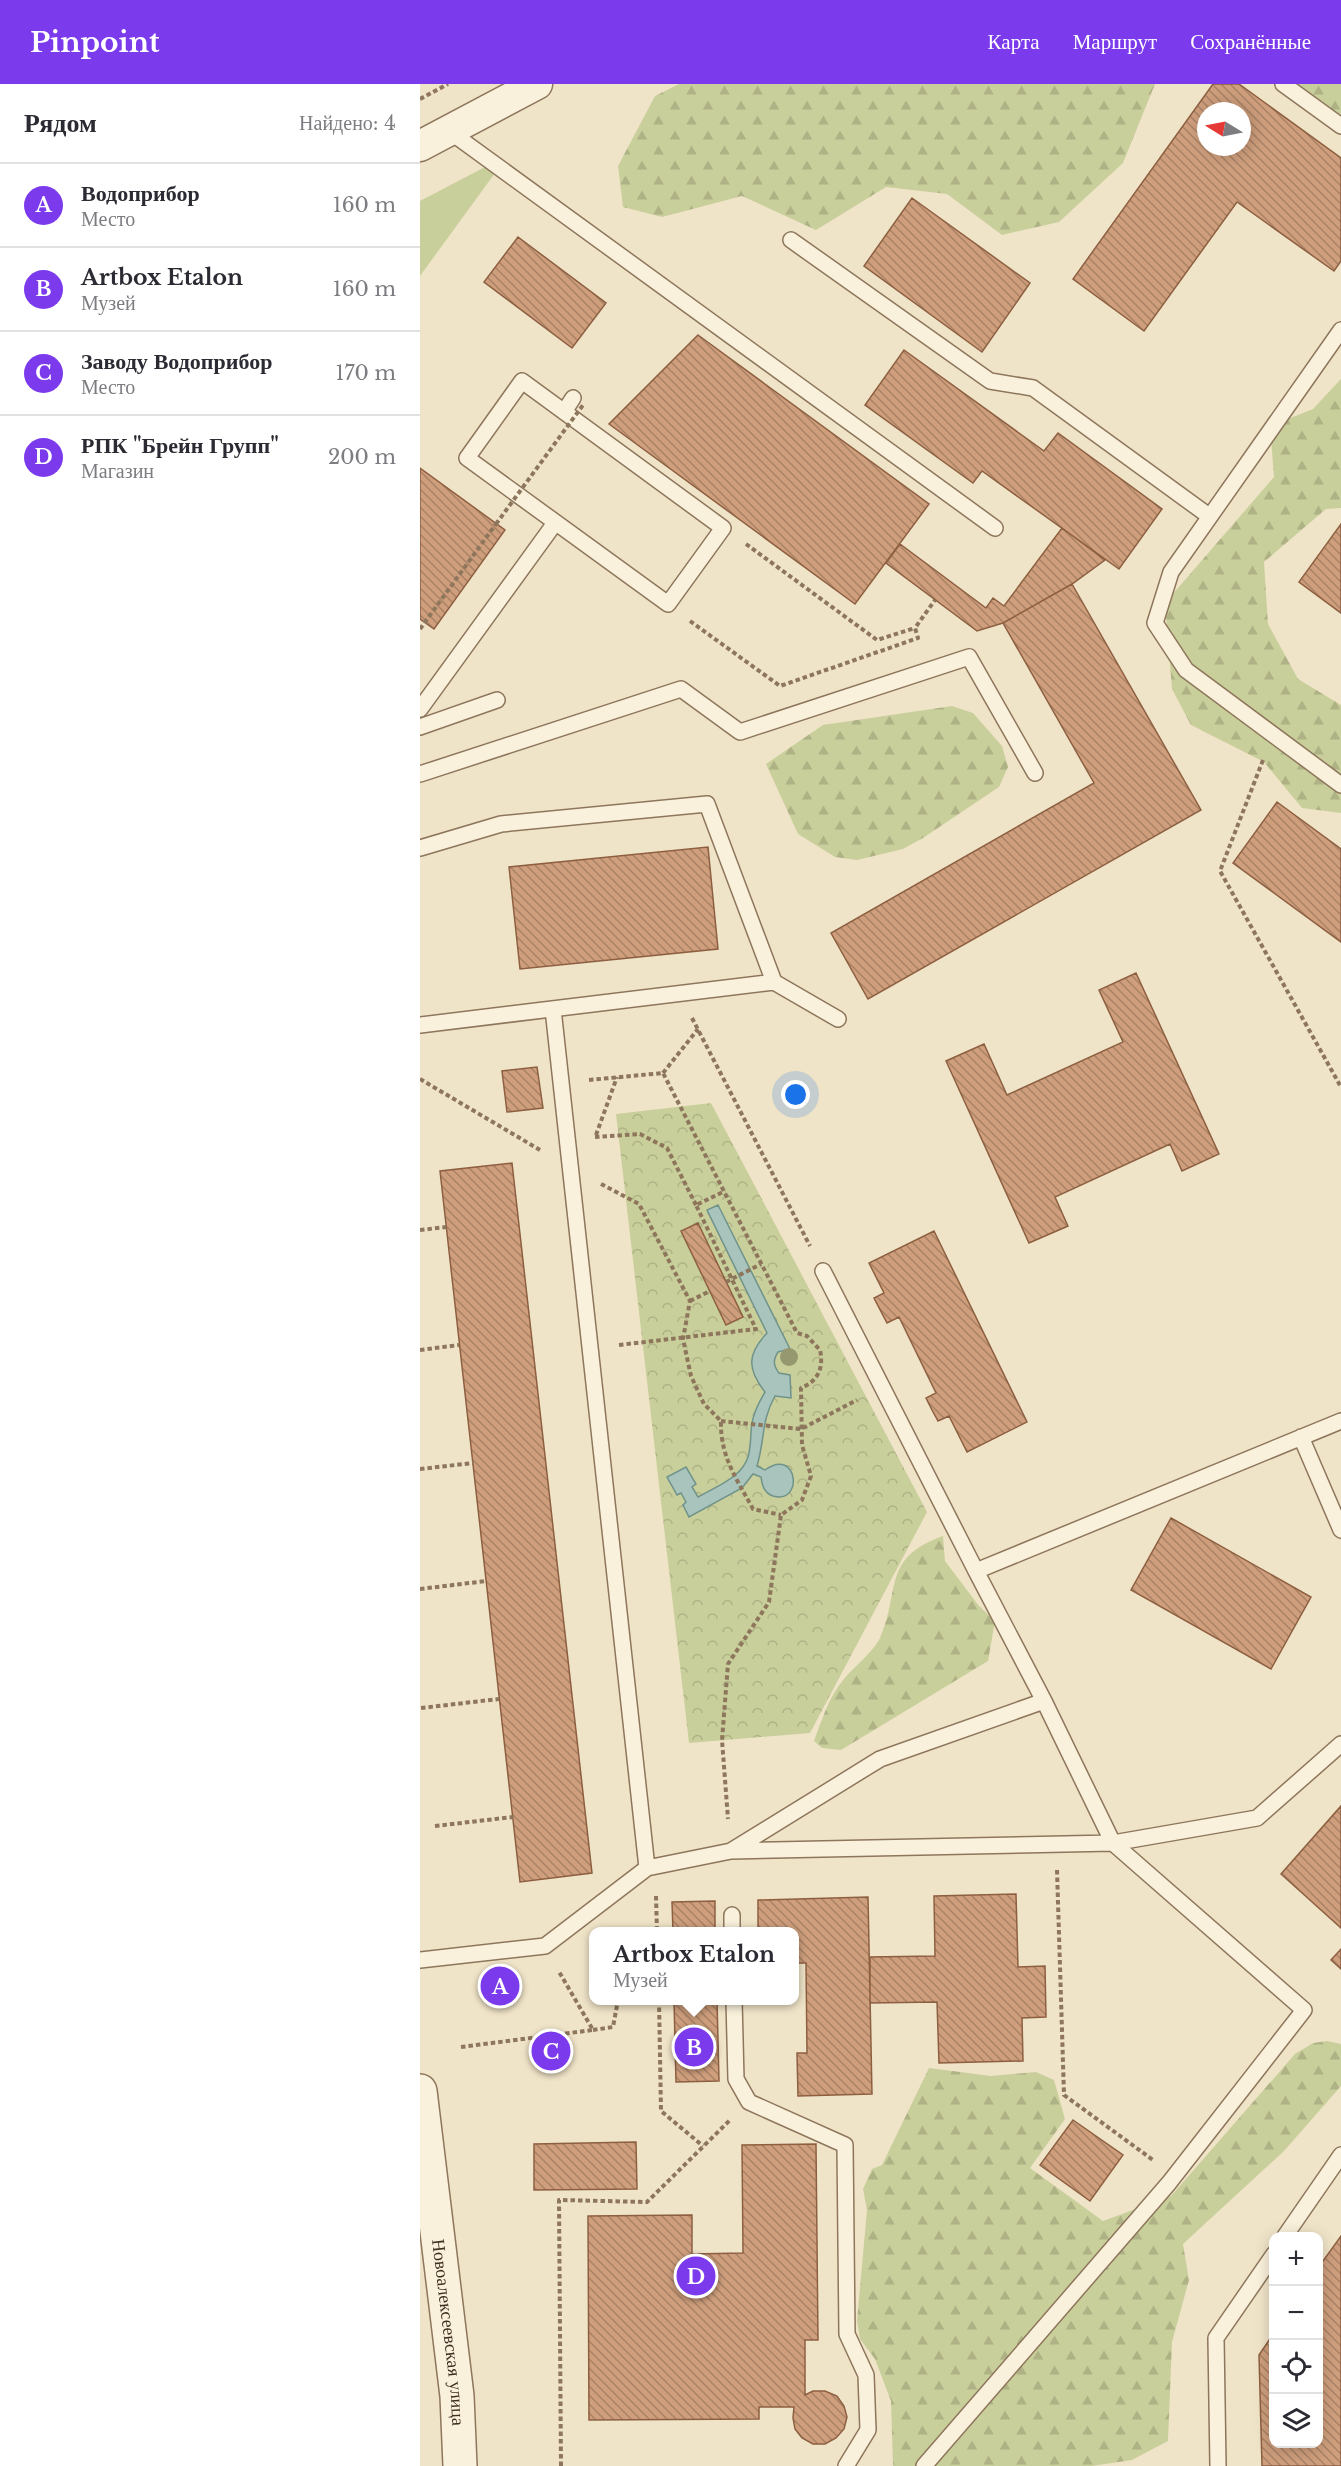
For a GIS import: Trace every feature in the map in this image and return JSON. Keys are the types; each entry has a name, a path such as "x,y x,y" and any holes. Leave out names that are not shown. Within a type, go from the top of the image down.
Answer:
{"street":[{"path":"420,146 537,84"},
{"name":"Новоалексеевская улица","path":"420,2091 457,2396 460,2466"}],"lane":[{"path":"1283,84 1341,126"},
{"path":"449,131 995,528"},
{"path":"791,240 990,381 1033,388 1209,516"},
{"path":"1341,330 1171,572 1155,623 1186,670 1341,785"},
{"path":"522,381 564,412 723,528 668,604 467,458 522,381"},
{"path":"564,412 578,402"},
{"path":"420,709 555,523"},
{"path":"420,774 681,690 740,732 969,657 1035,773"},
{"path":"420,727 497,700"},
{"path":"420,848 501,824 707,804 774,982"},
{"path":"420,1025 774,982 838,1019"},
{"path":"553,1009 647,1868"},
{"path":"823,1271 1044,1701 1113,1843 1304,2010 1175,2176 924,2466"},
{"path":"976,1571 1341,1421"},
{"path":"1301,1437 1341,1530"},
{"path":"731,1851 880,1759 1044,1701"},
{"path":"420,1960 545,1946 647,1868 731,1851 1113,1843 1257,1818 1341,1744"},
{"path":"732,1915 732,1927"},
{"path":"734,2005 736,2079 749,2102 845,2145 848,2334 866,2375 868,2430 846,2466"},
{"path":"1288,2232 1341,2155"},
{"path":"1218,2466 1216,2338 1269,2261"}],"path":[{"path":"420,99 448,84"},
{"path":"420,629 496,524 578,402"},
{"path":"723,528 877,640 915,628 935,600"},
{"path":"668,604 780,686 918,638 915,628"},
{"path":"1273,735 1220,871 1341,1087"},
{"path":"680,994 823,1271"},
{"path":"561,1083 663,1072 698,1029"},
{"path":"663,1072 797,1333 807,1336 820,1350 821,1369 817,1378 801,1388 801,1445 811,1476 802,1500 781,1515 769,1602 728,1664 722,1740 731,1851"},
{"path":"570,1168 596,1135 617,1077"},
{"path":"420,1079 570,1168 639,1204 690,1301 683,1339 691,1376 704,1404 722,1421 801,1430 882,1387"},
{"path":"590,1347 683,1339 756,1329 667,1148 640,1134 596,1135"},
{"path":"696,1205 724,1191"},
{"path":"420,1230 446,1227"},
{"path":"726,1282 761,1264"},
{"path":"690,1301 710,1291"},
{"path":"420,1350 459,1345"},
{"path":"722,1421 721,1440 726,1458 753,1509 781,1515"},
{"path":"420,1469 472,1463"},
{"path":"420,1589 486,1581"},
{"path":"421,1708 499,1699"},
{"path":"435,1826 513,1817"},
{"path":"1056,1844 1064,2095 1175,2176"},
{"path":"545,1946 593,2030"},
{"path":"460,2048 613,2027 617,2005"},
{"path":"659,2005 661,2112 703,2146"},
{"path":"561,2466 559,2200 647,2202 749,2102"}],"green space":[{"path":"679,84 1155,84 1123,163 1059,222 1002,235 947,194 886,187 816,230 742,196 662,217 623,207 618,166 655,96"},
{"path":"1289,84 1341,84 1341,123"},
{"path":"487,166 495,173 420,276 420,201"},
{"path":"1341,379 1341,508 1326,509 1264,562 1268,624 1298,679 1341,705 1341,813 1302,808 1264,762 1191,725 1172,689 1165,603 1274,477 1270,426 1313,409"},
{"path":"952,706 973,713 1002,746 1008,767 999,787 903,849 857,860 835,857 798,834 766,764 823,725"},
{"path":"711,1103 927,1512 810,1733 689,1743 616,1114"},
{"path":"943,1536 945,1561 979,1606 995,1621 988,1661 841,1750 822,1748 814,1741 826,1708 848,1674 880,1638 901,1565 910,1554 923,1545"},
{"path":"1327,2041 1341,2044 1341,2086 1284,2151 1183,2244 1189,2280 1172,2342 1168,2441 1132,2460 1092,2466 893,2466 891,2401 875,2359 860,2339 857,2321 867,2210 863,2189 872,2169 882,2165 929,2068 991,2076 1036,2072 1054,2080 1065,2119 1030,2168 1103,2221 1171,2196 1295,2054 1313,2043"}],"water":[{"path":"718,1205 790,1349 778,1352 774,1362 779,1373 790,1375 791,1398 775,1396 765,1422 757,1466 765,1470 776,1465 785,1465 793,1477 793,1485 783,1496 773,1496 766,1491 761,1477 753,1474 742,1488 689,1517 683,1505 686,1502 681,1493 677,1495 667,1477 686,1467 696,1484 692,1487 698,1497 735,1475 748,1457 753,1419 765,1392 755,1376 752,1362 756,1348 767,1333 707,1210"}],"building":[{"path":"1213,84 1239,84 1341,158 1341,261 1334,271 1237,202 1144,331 1073,279 1197,106 1197,156 1251,156 1251,102 1200,102"},
{"path":"912,198 1030,283 982,352 864,266"},
{"path":"518,237 606,303 572,348 484,282"},
{"path":"698,335 929,504 855,604 609,424"},
{"path":"904,350 1044,451 1058,433 1162,509 1119,569 982,471 973,483 865,405"},
{"path":"420,468 505,530 434,629 420,619"},
{"path":"1341,524 1341,613 1299,582"},
{"path":"1062,528 1105,560 1072,584 1003,623 977,631 886,563 900,544 986,608 993,598 1004,606"},
{"path":"1072,584 1201,810 868,999 831,933 1094,783 1003,623"},
{"path":"1277,802 1341,849 1341,942 1233,863"},
{"path":"708,847 718,949 520,969 509,867"},
{"path":"1136,973 1219,1154 1182,1171 1170,1144 1055,1197 1068,1226 1029,1243 946,1061 984,1044 1007,1095 1123,1042 1099,990"},
{"path":"537,1067 543,1108 507,1112 502,1071"},
{"path":"512,1163 592,1873 520,1882 440,1171"},
{"path":"698,1223 743,1317 726,1325 681,1231"},
{"path":"934,1231 1027,1422 967,1452 949,1416 938,1421 932,1410 926,1398 936,1393 899,1317 887,1323 874,1298 884,1293 869,1263"},
{"path":"1171,1518 1311,1597 1271,1669 1131,1590"},
{"path":"1341,1806 1341,1928 1281,1874"},
{"path":"1016,1894 1018,1967 1045,1966 1046,2017 1022,2018 1023,2061 939,2063 937,2002 870,2003 870,1957 935,1956 934,1896"},
{"path":"868,1897 872,2094 798,2096 797,2053 807,2053 806,1963 799,1963 799,1927 758,1927 758,1900"},
{"path":"715,1901 715,1927 673,1927 672,1902"},
{"path":"1341,1949 1341,1969 1331,1960"},
{"path":"674,2005 717,2005 719,2081 676,2082"},
{"path":"1073,2120 1123,2155 1090,2201 1040,2165"},
{"path":"636,2142 637,2189 534,2190 534,2144"},
{"path":"816,2144 818,2340 805,2340 805,2395 813,2391 825,2391 837,2396 844,2406 847,2417 844,2429 836,2438 825,2444 813,2444 802,2438 795,2429 794,2407 759,2407 759,2419 589,2420 588,2216 692,2215 692,2254 743,2253 742,2145"},
{"path":"1341,2236 1341,2466 1262,2466 1259,2355 1269,2340 1269,2448 1323,2448 1323,2261"}],"place":[{"name":"Водоприбор","path":"500,1986"},
{"name":"Artbox Etalon","path":"694,2047"},
{"name":"Заводу Водоприбор","path":"551,2051"},
{"name":"РПК \"Брейн Групп\"","path":"696,2276"}]}
